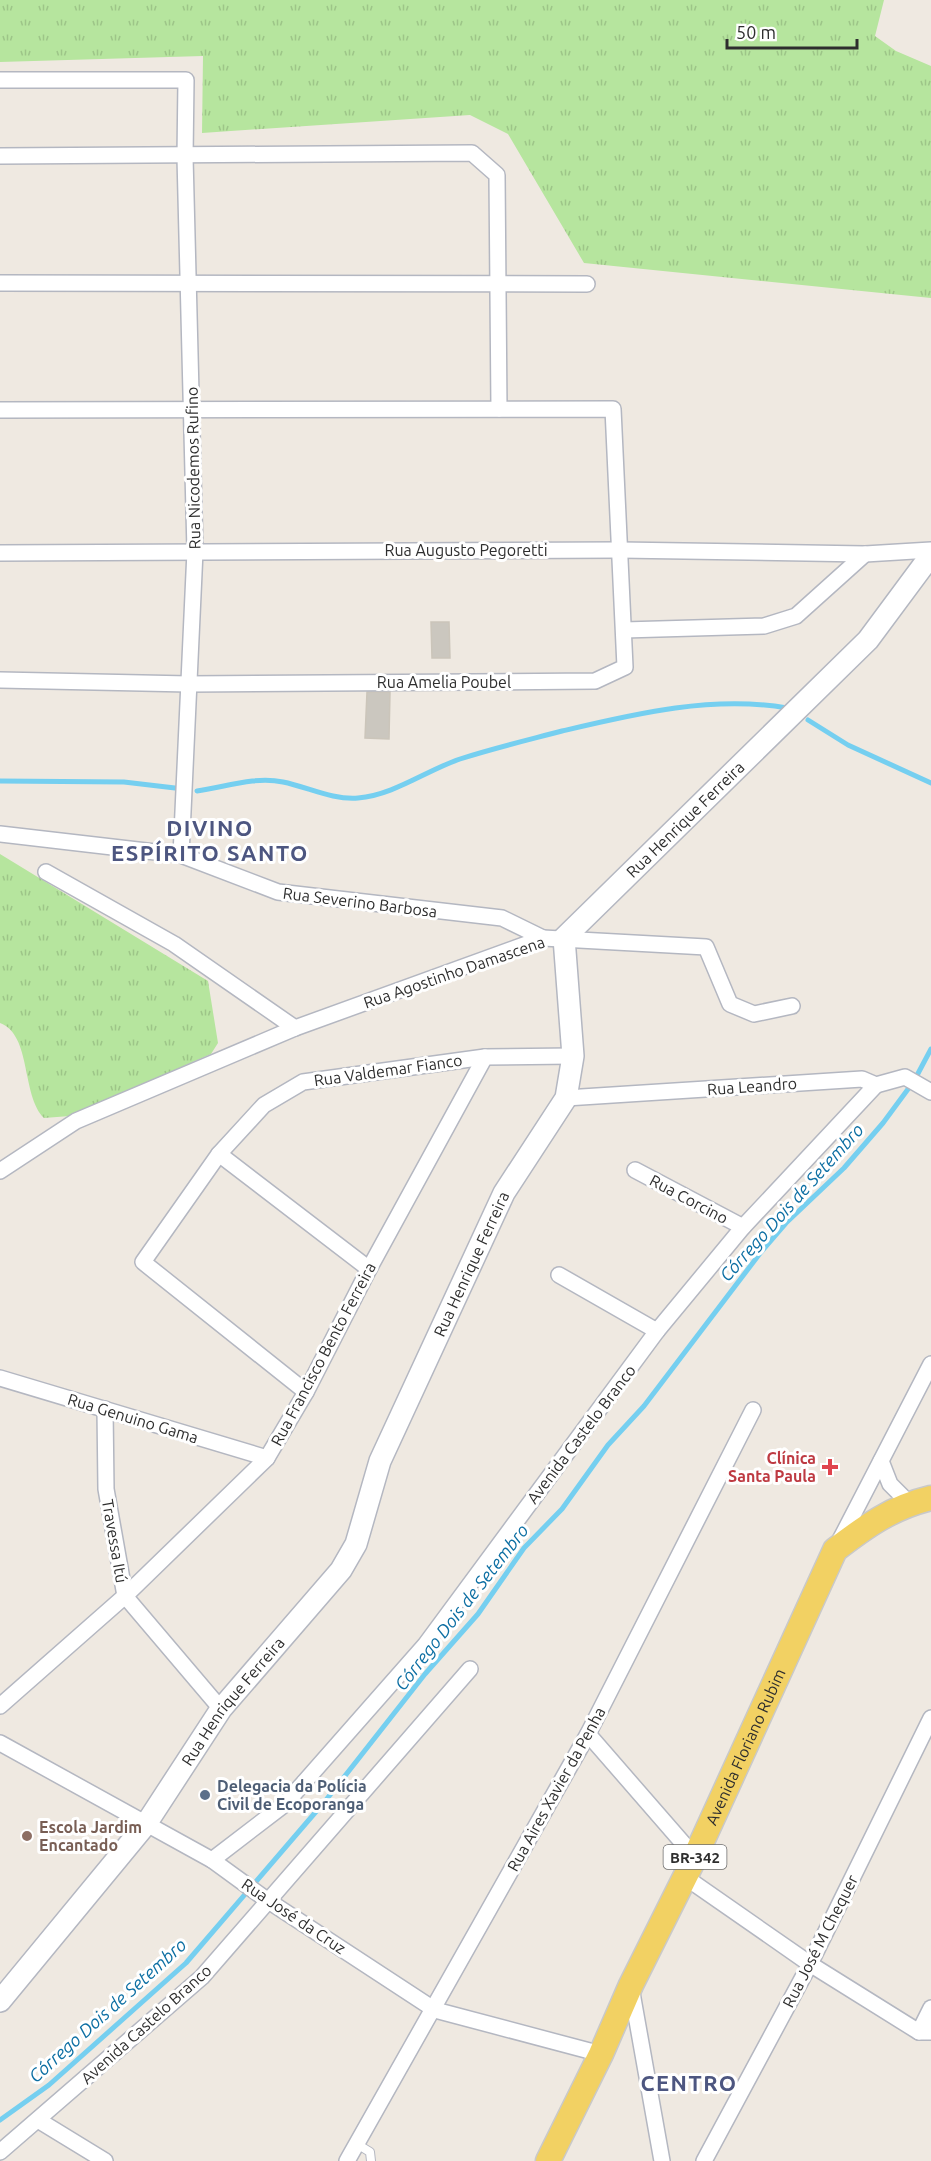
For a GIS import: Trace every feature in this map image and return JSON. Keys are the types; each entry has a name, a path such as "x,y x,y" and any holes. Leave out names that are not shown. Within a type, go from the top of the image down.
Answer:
{"main road":[{"name":"BR-342","path":"835,1550 874,1520 920,1501"},
{"name":"Avenida Floriano Rubim","path":"548,2161 601,2054 631,1984 690,1867 835,1550"}],"street":[{"name":"Rua Nicodemos Rufino","path":"0,80 186,80 185,157 195,551 181,855"},
{"path":"0,156 185,157 472,153 497,175 499,409 0,410"},
{"path":"0,284 587,284"},
{"name":"Rua Amelia Poubel","path":"0,680 189,684 595,681 626,667 613,409 499,409"},
{"name":"Rua Augusto Pegoretti","path":"0,554 620,550 931,553"},
{"name":"Rua Henrique Ferreira","path":"0,2001 146,1824 221,1709 341,1569 356,1544 380,1461 504,1193 566,1098 573,1056 553,938 868,640 931,553"},
{"path":"624,630 764,626 775,623 796,616 865,554"},
{"name":"Rua Severino Barbosa","path":"0,834 181,855 278,892 502,918 553,938"},
{"path":"46,872 174,944 295,1028"},
{"name":"Rua Agostinho Damascena","path":"0,1171 76,1121 295,1028 553,938 706,947 730,1004 754,1014 792,1006"},
{"name":"Rua Valdemar Fianco","path":"306,1392 143,1262 219,1154 264,1105 303,1082 485,1057 573,1056"},
{"name":"Rua Francisco Bento Ferreira","path":"0,1706 125,1596 267,1458 306,1392 369,1269 485,1057"},
{"name":"Rua Leandro","path":"566,1098 862,1079 876,1085 905,1077 931,1092"},
{"name":"Avenida Castelo Branco","path":"212,1860 285,1804 425,1645 657,1331 743,1227 876,1085"},
{"path":"219,1154 369,1269"},
{"name":"Rua Corcino","path":"635,1170 743,1227"},
{"path":"559,1275 657,1331"},
{"name":"Avenida Floriano Rubim","path":"835,1550 931,1364"},
{"name":"Rua Genuino Gama","path":"0,1378 267,1458"},
{"name":"Travessa Itú","path":"105,1409 106,1489 125,1596 221,1709"},
{"name":"Rua Aires Xavier da Penha","path":"347,2161 435,2010 588,1734 753,1410"},
{"path":"881,1461 890,1484 920,1501"},
{"name":"Avenida Castelo Branco","path":"0,2151 202,1977 470,1669"},
{"name":"Rua José M Chequer","path":"704,2161 810,1964 931,1718"},
{"path":"588,1734 690,1867 810,1964 925,2032 931,2008"},
{"name":"Rua José da Cruz","path":"0,1743 212,1860 267,1900 435,2010 601,2054"},
{"path":"631,1984 662,2161"},
{"path":"38,2120 105,2161"}],"lane":[{"path":"357,2144 370,2152 372,2161"}],"green space":[{"path":"0,0 884,0 875,36 896,51 931,66 931,298 584,263 508,134 470,115 202,133 203,56 0,62"},
{"path":"0,854 208,981 218,1043 211,1054 70,1116 44,1118 32,1095 17,1040 10,1030 0,1023"}],"building":[{"path":"431,622 449,622 450,658 432,658"},
{"path":"367,692 390,692 389,739 365,738"}],"waterway":[{"path":"197,791 251,781 272,780 329,795 358,798 384,792 473,755 617,718 702,705 759,705 787,708"},
{"path":"808,720 848,745 931,783"},
{"path":"0,781 124,782 175,788"},
{"name":"Córrego Dois de Setembro","path":"0,2120 49,2085 186,1963 326,1800 425,1674 478,1614 524,1548 562,1509 608,1445 644,1406 761,1252 786,1223 844,1168 883,1123 914,1081 931,1049"}],"place":[{"name":"Clínica Santa Paula","path":"830,1467"},
{"name":"Delegacia da Polícia Civil de Ecoporanga","path":"205,1795"},
{"name":"Escola Jardim Encantado","path":"27,1836"}],"district":[{"name":"DIVINO ESPÍRITO SANTO","path":"210,840"},
{"name":"CENTRO","path":"689,2082"}]}
